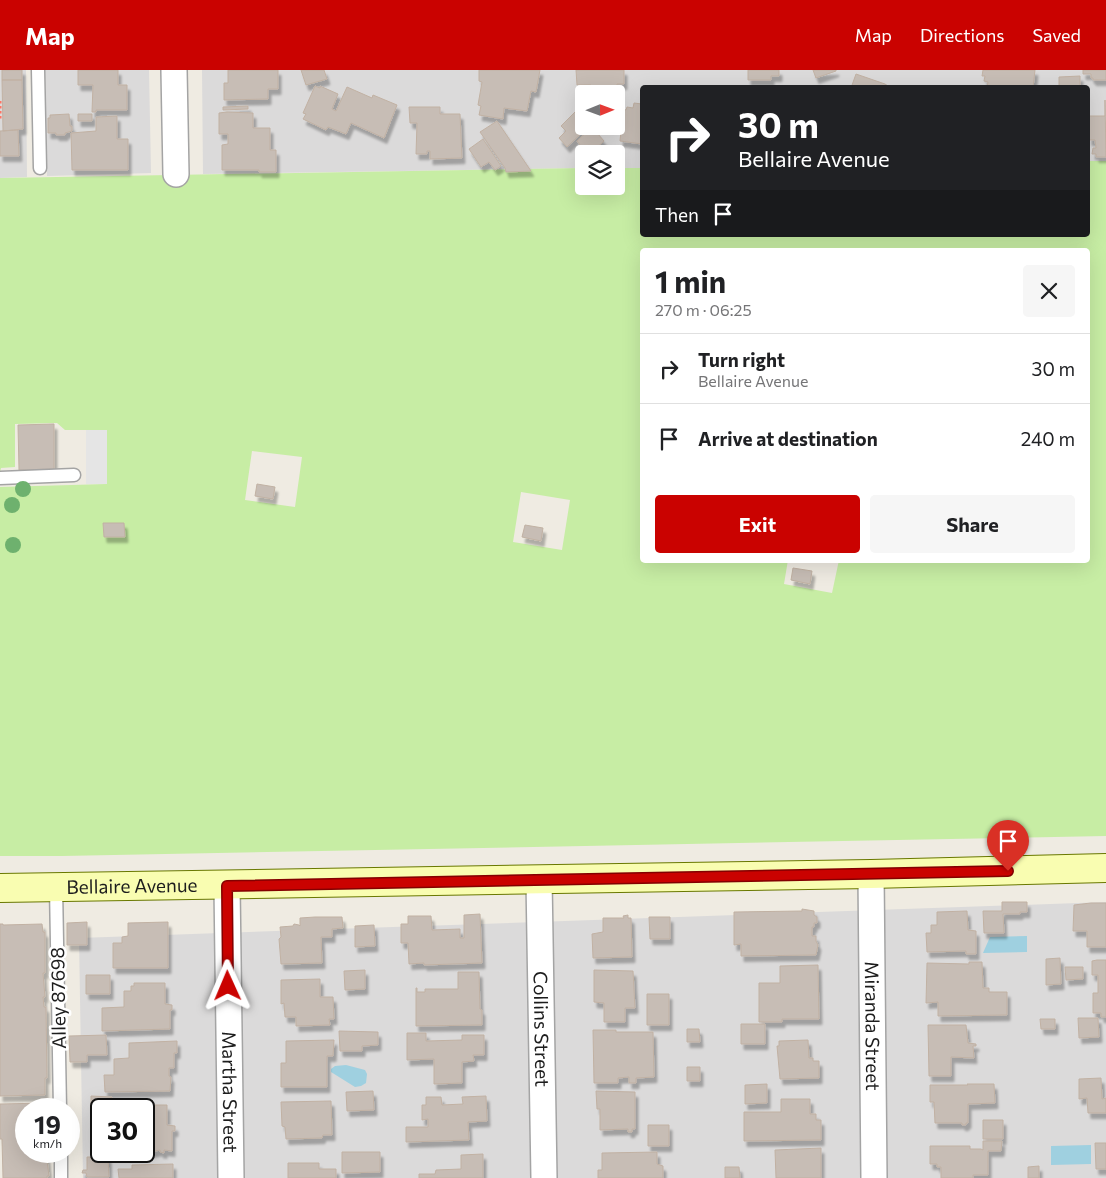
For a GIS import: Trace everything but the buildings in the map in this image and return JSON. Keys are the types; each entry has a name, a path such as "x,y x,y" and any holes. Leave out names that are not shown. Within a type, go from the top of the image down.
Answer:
{"street":[{"path":"174,70 176,174"},
{"name":"Bellaire Avenue","path":"0,888 227,886 1106,868"},
{"name":"Miranda Street","path":"871,874 874,1178"},
{"name":"Collins Street","path":"539,880 544,1178"},
{"name":"Martha Street","path":"227,886 231,1178"}],"lane":[{"path":"38,70 40,168"},
{"path":"0,478 74,475"},
{"name":"Alley 87698","path":"56,887 60,1098"},
{"path":"61,1163 61,1178"}],"path":[{"path":"0,101 0,121"}],"shaded area":[{"path":"0,70 26,70 27,177 0,178"},
{"path":"45,70 149,70 151,173 47,176"},
{"path":"202,70 1106,70 1106,161 1090,161 1090,85 640,85 640,168 625,168 625,145 575,145 575,168 203,174"},
{"path":"86,430 107,430 107,484 86,484"},
{"path":"1106,902 1106,1178 83,1178 79,938"}],"green space":[{"path":"1090,161 1106,161 1106,836 0,856 0,487 107,484 107,430 65,430 57,423 15,424 15,467 1,468 0,473 0,178 575,168 575,195 625,195 625,168 640,168 640,237 1090,237","holes":["252,451 302,457 295,507 245,500","521,492 570,500 562,550 513,542"]}],"water":[{"path":"1027,936 1027,952 983,953 990,937"},
{"path":"346,1065 365,1070 367,1074 366,1083 355,1087 331,1072 331,1069 335,1066"},
{"path":"1091,1145 1091,1164 1051,1165 1051,1146"}],"route":[{"path":"228,986 227,886 1008,871"}]}
